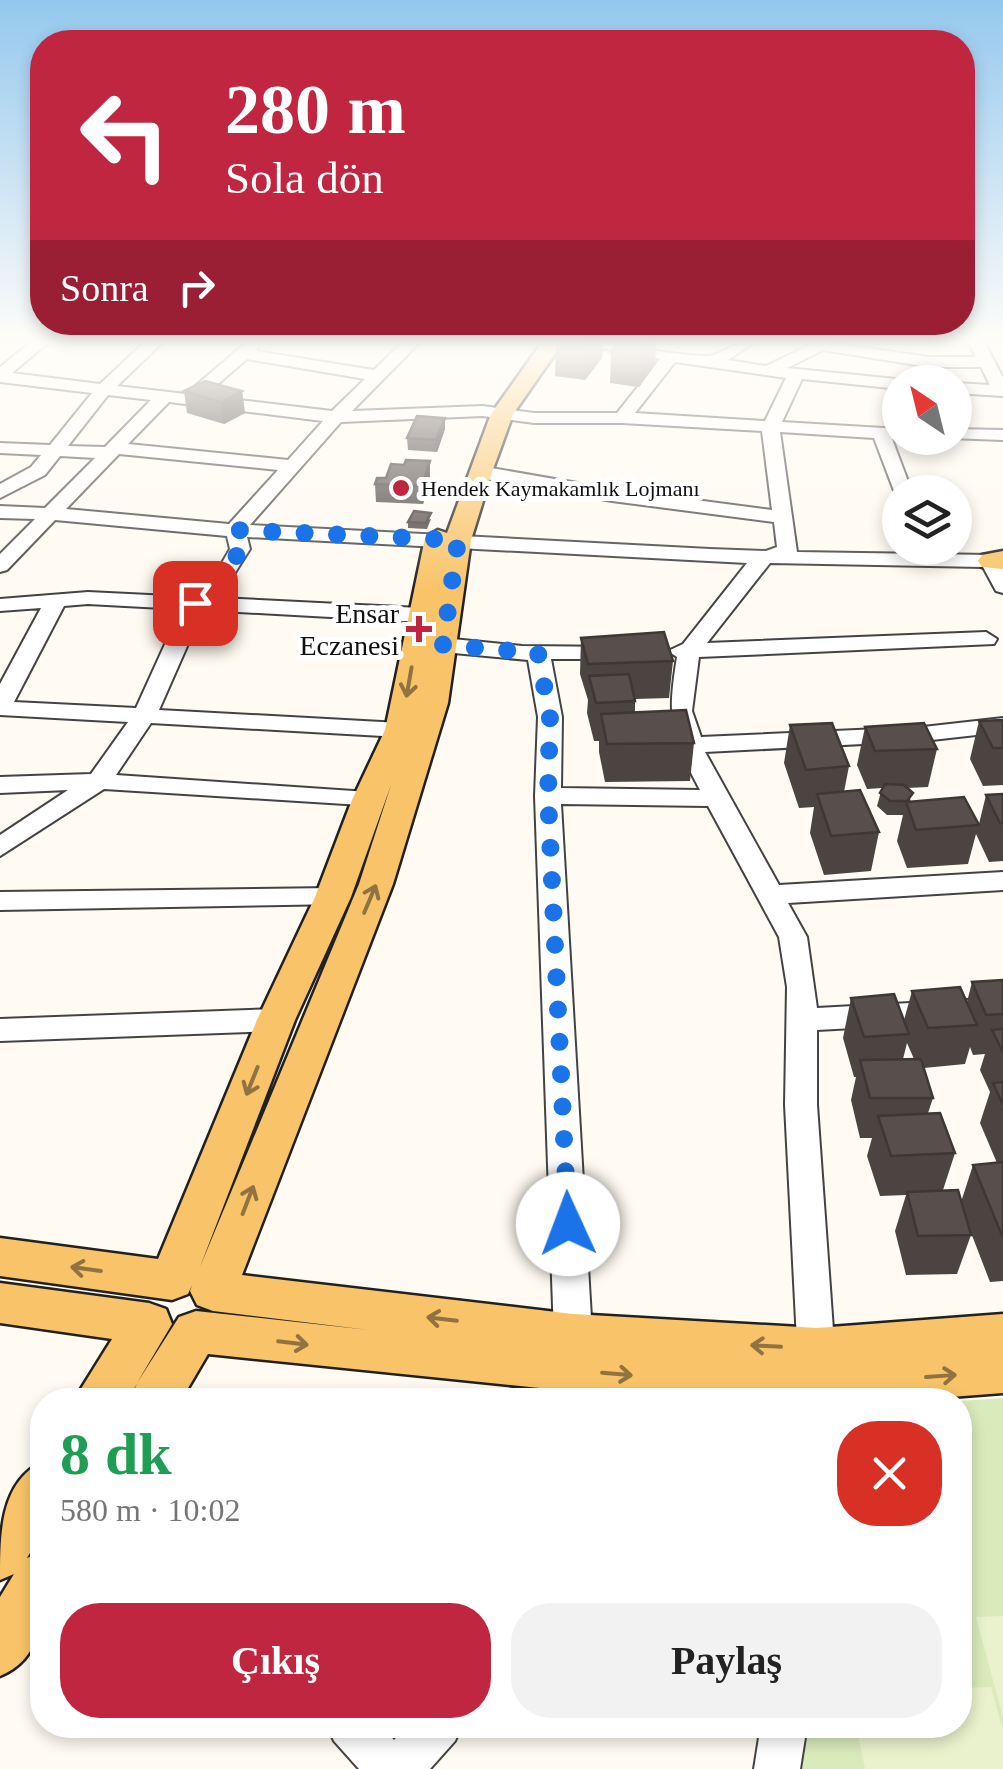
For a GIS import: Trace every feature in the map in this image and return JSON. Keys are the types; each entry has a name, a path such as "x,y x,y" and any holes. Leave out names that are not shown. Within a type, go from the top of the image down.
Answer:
{"main road":[{"path":"159,1388 376,884 433,703 443,645 447,541 502,424"},
{"path":"194,1301 276,1020 334,896 368,800 400,730 420,615 447,541 502,424"},
{"path":"0,1258 194,1301 406,1356 680,1388"},
{"path":"107,1388 148,1324 148,1304 153,1294 573,1335 819,1378 1003,1335"},
{"path":"0,1304 148,1324"},
{"path":"732,1388 819,1378 1003,1371"},
{"path":"0,1552 30,1506"},
{"path":"0,1648 30,1599"}],"street":[{"path":"0,492 38,470 74,424"},
{"path":"0,566 138,424"},
{"path":"235,530 329,424"},
{"path":"565,424 629,434 882,434"},
{"path":"666,424 773,437"},
{"path":"775,424 781,517 788,550 760,560 689,651 680,711 691,745 794,937 802,987 801,1105 819,1378"},
{"path":"972,434 1003,434"},
{"path":"0,448 112,451 292,466"},
{"path":"480,472 612,496 781,517"},
{"path":"0,512 53,513 235,530 760,560 882,556"},
{"path":"0,847 99,781 144,718 195,603 216,591 240,550 235,530"},
{"path":"972,558 999,560 1003,587"},
{"path":"0,605 88,598 420,615"},
{"path":"56,600 0,707 400,730"},
{"path":"443,645 538,653 642,652 986,639"},
{"path":"538,653 550,717 548,796 573,1335"},
{"path":"691,745 922,734 1003,724"},
{"path":"0,785 99,781 368,800"},
{"path":"548,796 718,798"},
{"path":"772,895 1003,881"},
{"path":"0,901 334,896"},
{"path":"802,1020 1003,1010"},
{"path":"0,1030 276,1020"},
{"path":"362,1738 390,1769"},
{"path":"399,1769 427,1738"},
{"path":"777,1769 782,1738"}],"green space":[{"path":"1003,1398 1003,1769 801,1769 805,1738 972,1738 972,1400"},
{"path":"1003,1616 1003,1718 976,1617"},
{"path":"991,1687 1003,1730 1003,1769 865,1769 859,1738 972,1738 972,1688"}],"building":[{"path":"414,424 443,424 436,440 407,438"},
{"path":"406,460 430,461 422,486 375,484 377,478 386,478 391,464 404,465"},
{"path":"414,511 431,513 426,523 408,522"},
{"path":"664,632 673,661 588,664 581,638"},
{"path":"629,674 635,701 596,703 589,676"},
{"path":"686,710 694,743 607,744 601,714"},
{"path":"1003,720 1003,748 993,748 979,721"},
{"path":"832,723 849,766 806,770 790,725"},
{"path":"924,723 937,749 875,751 865,727"},
{"path":"885,784 904,785 913,793 907,801 890,801 880,793"},
{"path":"860,790 879,832 831,836 817,794"},
{"path":"1003,794 1003,823 1000,823 986,795"},
{"path":"964,797 979,825 916,830 906,802"},
{"path":"1003,980 1003,1014 986,1015 972,982"},
{"path":"960,987 977,1025 928,1028 912,991"},
{"path":"894,994 909,1034 864,1037 851,998"},
{"path":"1003,1029 1003,1052 992,1030"},
{"path":"921,1059 933,1098 870,1098 860,1060"},
{"path":"1003,1082 1003,1105 993,1083"},
{"path":"940,1113 955,1153 891,1156 878,1116"},
{"path":"1003,1162 1003,1238 973,1165"},
{"path":"958,1190 971,1235 918,1236 907,1192"}],"place":[{"name":"Hendek Kaymakamlık Lojmanı","path":"401,488"},
{"name":"Ensar Eczanesi","path":"419,629"}],"route":[{"path":"195,603 216,591 240,550 235,530 458,540 443,645 538,653 550,717 548,796 568,1224"}]}
